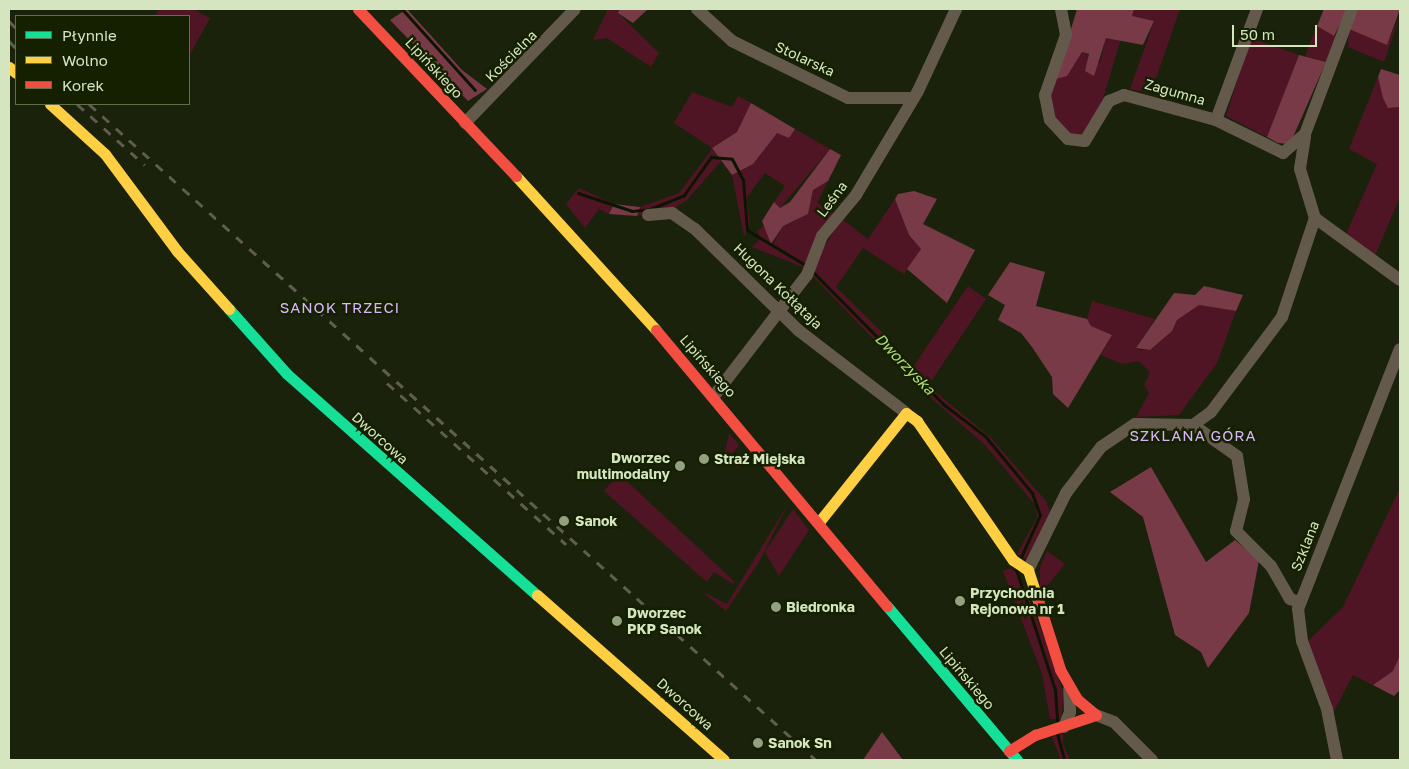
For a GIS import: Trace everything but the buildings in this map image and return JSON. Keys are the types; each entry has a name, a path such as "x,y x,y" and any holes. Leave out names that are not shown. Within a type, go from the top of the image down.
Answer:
{"main road":[{"name":"Lipińskiego","path":"358,9 608,273 714,396 1017,760"},
{"name":"Dworcowa","path":"51,105 105,154 183,258 287,374 724,760"},
{"path":"819,522 906,414"},
{"name":"Hugona Kołłątaja","path":"906,414 932,438 1013,560 1028,570"},
{"path":"1009,751 1022,740 1096,715 1069,688 1028,570"}],"street":[{"name":"Kościelna","path":"465,123 575,9"},
{"name":"Stolarska","path":"697,9 732,41 848,98 913,98"},
{"name":"Leśna","path":"714,396 781,314 809,269 822,236 856,196 913,98 956,9"},
{"name":"Zagumna","path":"1060,9 1066,36 1045,95 1050,120 1068,139 1078,142 1091,136 1109,100 1124,94 1216,120 1283,153 1300,168"},
{"path":"1216,120 1257,9"},
{"path":"1193,425 1211,412 1282,317 1315,218 1300,168 1305,134 1352,9"},
{"path":"1283,153 1305,134"},
{"name":"Hugona Kołłątaja","path":"648,215 672,214 695,229 781,314 906,414"},
{"path":"1315,218 1400,280"},
{"name":"Szklana","path":"1337,760 1327,709 1302,641 1299,602 1400,349"},
{"path":"1028,570 1066,493 1101,447 1135,424 1193,425 1237,456 1244,499 1236,532 1271,566 1290,598 1299,602"},
{"path":"1064,727 1070,712 1069,688"},
{"path":"1096,715 1114,722 1152,760"}],"shaded area":[{"path":"159,9 193,9 210,18 190,54 190,15 156,15"},
{"path":"407,9 462,70 487,89 468,101 390,20"},
{"path":"608,9 620,9 619,14 659,53 651,67 607,38 593,40"},
{"path":"620,9 648,9 633,23 618,13"},
{"path":"1077,9 1134,9 1132,16 1154,21 1143,45 1106,38 1094,76 1085,71 1089,54 1082,52 1067,76 1056,79"},
{"path":"1134,9 1180,9 1151,93 1130,89 1154,22 1131,16"},
{"path":"1324,9 1348,9 1334,36 1317,26"},
{"path":"1358,9 1400,9 1387,45 1349,29"},
{"path":"1400,16 1384,62 1348,47 1349,29 1387,44"},
{"path":"1317,26 1334,36 1339,32 1326,62 1305,56"},
{"path":"1106,38 1121,38 1103,99 1085,136 1072,136 1056,122 1050,100 1056,79 1067,75 1082,52 1100,62"},
{"path":"1251,38 1299,55 1267,137 1226,116"},
{"path":"1299,55 1326,62 1290,144 1278,143 1267,137"},
{"path":"1381,69 1400,75 1400,107 1388,108 1383,98 1378,77"},
{"path":"1378,77 1388,108 1400,107 1400,197 1374,258 1346,234 1377,164 1349,149"},
{"path":"692,92 732,107 738,96 751,103 737,132 712,148 674,123"},
{"path":"751,103 795,129 789,138 777,133 753,164 732,175 712,148 737,132"},
{"path":"795,129 830,149 780,208 774,202 785,186 765,173 747,197 750,226 744,236 732,175 753,164 777,132 789,138"},
{"path":"712,148 721,161 687,200 673,209 637,216 640,207 679,193"},
{"path":"830,149 841,155 828,181 813,190 808,214 783,226 771,244 762,221 774,202 780,208 790,202"},
{"path":"828,181 817,203 835,214 805,268 752,247 761,238 757,232 764,225 773,244 783,226 808,214 813,190"},
{"path":"579,188 614,204 609,214 599,209 585,228 566,204"},
{"path":"914,191 937,199 923,224 975,250 947,303 907,269 921,249 909,235 895,199 898,194"},
{"path":"895,199 909,235 921,249 904,274 863,248 836,287 887,337 911,370 968,286 986,299 928,386 990,437 1046,501 1050,512 1027,559 1017,554 1037,518 1036,506 985,445 922,390 812,275 816,259 842,219 868,239"},
{"path":"614,204 640,207 637,216 609,214"},
{"path":"1010,262 1045,272 1036,306 1087,319 1091,326 1112,335 1068,408 1053,394 1052,377 1021,333 998,320 1005,305 988,295"},
{"path":"1204,286 1243,295 1236,311 1199,305 1177,320 1172,331 1150,350 1136,348 1174,293 1195,295"},
{"path":"1092,301 1155,319 1136,348 1140,350 1150,350 1172,331 1177,320 1199,305 1236,311 1217,363 1179,415 1136,417 1149,393 1144,385 1150,372 1139,361 1122,364 1101,355 1112,335 1091,326 1087,319"},
{"path":"729,433 739,445 730,457 744,452 750,460 747,465 737,468 724,458"},
{"path":"1151,467 1206,562 1235,540 1259,560 1249,613 1208,668 1201,652 1175,635 1143,517 1110,492"},
{"path":"619,474 735,582 733,584 714,572 707,582 604,491"},
{"path":"1400,488 1400,655 1393,671 1373,685 1353,675 1332,715 1308,641 1343,607"},
{"path":"788,504 759,562 726,611 701,591 727,604"},
{"path":"793,509 809,530 779,576 765,552"},
{"path":"1047,551 1065,564 1040,594 1040,567"},
{"path":"1010,568 1020,576 1047,645 1063,692 1062,719 1050,719 1042,674 1003,571"},
{"path":"1400,655 1400,690 1394,696 1373,685 1393,671"},
{"path":"882,732 903,760 863,760"},
{"path":"1063,733 1063,744 1070,760 1061,760 1052,737"}],"waterway":[{"name":"Dworzyska","path":"402,9 475,90"},
{"name":"Dworzyska","path":"578,193 632,211 650,209 684,195 711,157 732,159 743,180 747,230 807,266"},
{"name":"Dworzyska","path":"812,271 943,404 985,436 1032,493 1040,515 1020,559"},
{"name":"Dworzyska","path":"1016,569 1055,690 1057,721"},
{"name":"Dworzyska","path":"1057,733 1064,760"}],"railway":[{"path":"9,21 15,27"},
{"path":"9,41 15,47"},
{"path":"78,105 145,165"},
{"path":"90,105 816,760"},
{"path":"387,383 566,544"}],"traffic: fast":[{"path":"229,309 287,374 537,595"},
{"path":"887,606 1017,760"}],"traffic: slow":[{"path":"9,67 15,72"},
{"path":"51,105 105,154 177,251 229,309"},
{"path":"516,176 656,330"},
{"path":"819,522 906,413 917,421 1013,560 1028,570 1038,600"},
{"path":"537,595 724,760"}],"traffic: jam":[{"path":"358,9 516,176"},
{"path":"656,330 887,606"},
{"path":"1009,751 1035,735 1096,715 1077,699 1060,669 1038,600"}],"place":[{"name":"Straż Miejska","path":"704,459"},
{"name":"Dworzec multimodalny","path":"680,466"},
{"name":"Sanok","path":"564,521"},
{"name":"Przychodnia Rejonowa nr 1","path":"960,601"},
{"name":"Biedronka","path":"776,607"},
{"name":"Dworzec PKP Sanok","path":"617,621"},
{"name":"Sanok Sn","path":"758,743"}],"district":[{"name":"SANOK TRZECI","path":"340,308"},
{"name":"SZKLANA GÓRA","path":"1193,436"}]}
